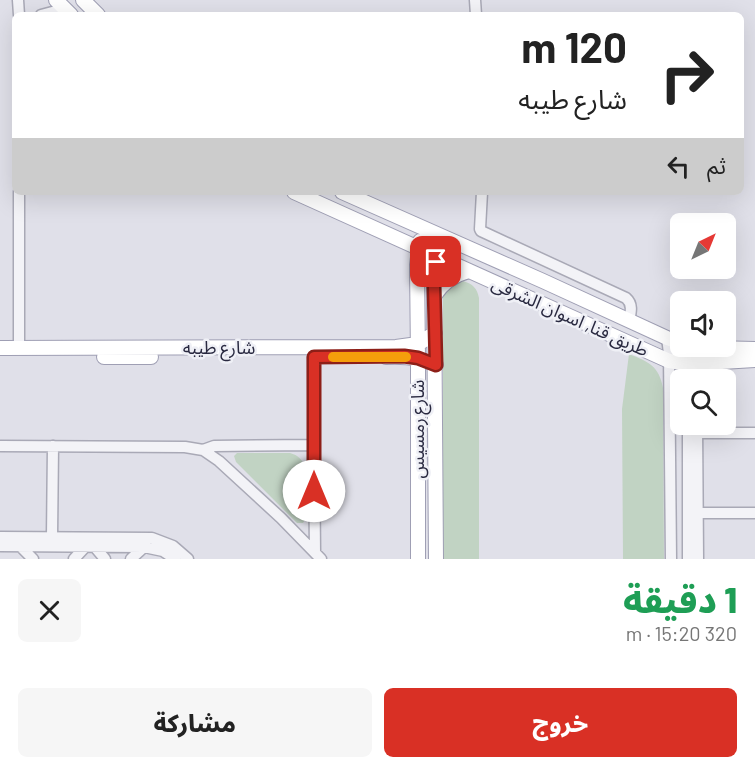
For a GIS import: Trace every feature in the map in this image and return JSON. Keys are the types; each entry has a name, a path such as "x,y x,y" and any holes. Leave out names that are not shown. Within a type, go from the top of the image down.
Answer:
{"main road":[{"path":"56,0 68,12"},
{"path":"83,0 95,12"},
{"name":"طريق قنا, اسوان الشرقى","path":"301,195 669,361 689,364 755,360"},
{"name":"طريق قنا, اسوان الشرقى","path":"349,195 670,339"},
{"name":"شارع رمسيس","path":"418,559 417,277 422,227"},
{"name":"شارع رمسيس","path":"436,559 435,270 446,238"},
{"path":"435,295 449,279 469,271"},
{"name":"شارع طيبه","path":"0,357 396,347 418,344 435,333"},
{"name":"شارع طيبه","path":"0,348 314,357 404,356 418,358 436,365"},
{"path":"736,349 755,349"}],"street":[{"path":"19,195 19,348"},
{"path":"482,195 481,231 626,298 632,308 629,321"},
{"path":"667,338 671,559"},
{"path":"314,357 318,555"},
{"path":"689,369 690,357"},
{"path":"736,432 755,433"},
{"path":"688,435 688,559"},
{"path":"697,435 698,559"},
{"path":"199,452 214,446 314,445"},
{"path":"0,446 185,447 214,457 318,555"},
{"path":"52,446 52,537"},
{"path":"698,513 755,513"},
{"path":"0,537 152,538 173,546 188,559"},
{"path":"0,546 144,547 163,551 175,559"},
{"path":"20,546 33,559"},
{"path":"74,559 90,546"},
{"path":"90,546 105,559"},
{"path":"131,559 144,547"}],"green space":[{"path":"463,281 474,287 479,298 479,559 443,559 443,294 450,286"},
{"path":"629,354 656,370 663,388 664,559 623,559 622,409"},
{"path":"237,453 290,453 300,458 305,468 306,518 303,523 297,523 236,462 234,456"}],"slow traffic":[{"path":"333,357 406,357"}],"route":[{"path":"314,491 314,357 404,356 418,358 436,365 434,285 436,262"}]}
